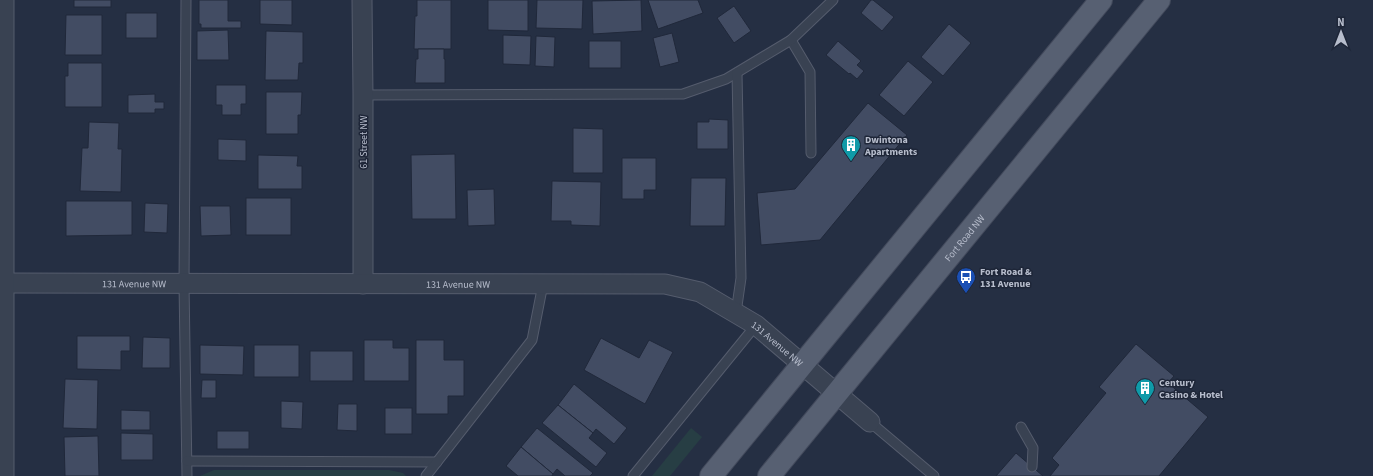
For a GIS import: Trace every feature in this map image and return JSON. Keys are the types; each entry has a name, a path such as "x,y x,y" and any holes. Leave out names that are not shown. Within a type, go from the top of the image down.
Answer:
{"main road":[{"path":"712,476 1101,0"},
{"name":"Fort Road NW","path":"769,476 1159,0"}],"street":[{"path":"4,0 2,283 4,476"},
{"name":"61 Street NW","path":"362,0 363,284"},
{"name":"131 Avenue NW","path":"2,283 665,284 700,292 756,325 870,422"}],"lane":[{"path":"186,0 184,284 187,476"},
{"path":"363,95 683,94 726,79 791,40 833,0"},
{"path":"791,40 810,72 811,153"},
{"path":"736,313 741,278 737,73"},
{"path":"426,476 532,340 543,284"},
{"path":"633,476 756,325"},
{"path":"870,422 934,476"},
{"path":"1021,427 1033,448 1032,466"},
{"path":"187,461 437,462"}],"green space":[{"path":"691,428 702,437 670,476 652,476"},
{"path":"214,470 389,470 403,473 406,476 200,476"}],"building":[{"path":"74,0 111,0 111,7 74,7"},
{"path":"199,0 228,0 228,21 241,21 241,28 201,28 201,24 199,24"},
{"path":"260,0 292,0 292,25 260,24"},
{"path":"417,0 451,0 451,49 414,49"},
{"path":"488,0 528,0 528,31 488,30"},
{"path":"537,0 583,0 582,29 536,28"},
{"path":"641,0 642,31 593,34 592,1"},
{"path":"648,0 698,0 703,13 658,29"},
{"path":"871,0 894,17 882,31 861,13"},
{"path":"734,6 751,31 734,43 717,18"},
{"path":"126,13 157,13 157,38 126,38"},
{"path":"66,15 102,15 102,55 65,55"},
{"path":"949,24 971,43 943,76 921,57"},
{"path":"228,30 229,60 197,60 197,31"},
{"path":"266,31 303,32 303,63 299,63 298,80 265,80"},
{"path":"672,33 679,62 660,67 653,38"},
{"path":"503,35 531,36 530,65 503,64"},
{"path":"536,36 555,37 554,67 535,66"},
{"path":"589,41 621,41 621,68 589,68"},
{"path":"838,41 861,61 857,65 864,71 857,79 826,55"},
{"path":"418,49 444,49 445,83 415,83"},
{"path":"908,61 933,82 904,116 879,95"},
{"path":"68,63 102,63 102,107 65,107 65,76 68,76"},
{"path":"216,85 246,85 246,104 241,104 241,115 222,115 222,105 216,105"},
{"path":"266,92 302,92 301,115 298,115 298,134 266,134"},
{"path":"155,94 155,102 164,102 164,109 155,109 155,113 128,113 128,95"},
{"name":"Dwintona Apartments","path":"868,103 907,135 820,240 761,245 757,193 795,189"},
{"path":"709,119 728,120 728,149 697,149 697,122 709,122"},
{"path":"89,122 119,123 118,149 122,149 121,192 80,191 82,148 88,148"},
{"path":"573,128 603,129 603,173 573,173"},
{"path":"218,139 246,140 246,161 218,160"},
{"path":"455,154 456,219 412,219 411,155"},
{"path":"258,155 298,156 297,166 302,166 302,189 258,189"},
{"path":"622,158 656,158 656,190 644,190 644,199 622,199"},
{"path":"691,178 726,178 725,226 690,226"},
{"path":"552,181 601,182 600,226 571,225 571,221 551,221"},
{"path":"494,189 495,225 468,226 467,190"},
{"path":"246,198 291,198 291,235 246,235"},
{"path":"66,201 132,201 132,235 66,236"},
{"path":"145,203 168,204 167,233 144,232"},
{"path":"200,206 230,206 231,235 201,236"},
{"path":"77,336 130,336 130,351 121,351 121,370 77,369"},
{"path":"143,337 170,338 170,368 142,368"},
{"path":"601,338 639,358 649,340 673,352 645,404 584,370"},
{"path":"364,340 393,340 393,348 409,348 409,381 364,381"},
{"path":"416,340 444,340 444,360 464,360 464,396 448,396 448,414 416,414"},
{"name":"Century Casino & Hotel","path":"1136,344 1174,376 1168,383 1208,417 1159,476 1050,476 1059,465 1052,458 1106,393 1099,387"},
{"path":"200,345 244,346 243,375 200,374"},
{"path":"254,345 299,345 299,377 254,377"},
{"path":"310,351 353,351 353,381 310,381"},
{"path":"65,379 98,380 97,429 63,428"},
{"path":"202,380 216,380 216,398 201,398"},
{"path":"574,384 627,428 614,444 596,429 593,433 558,405"},
{"path":"281,401 303,402 302,429 281,428"},
{"path":"338,404 357,404 357,431 337,430"},
{"path":"558,405 593,433 589,438 607,453 596,467 542,423"},
{"path":"385,408 412,408 412,434 385,434"},
{"path":"121,410 150,411 150,430 121,430"},
{"path":"537,428 593,473 590,476 565,476 557,469 553,474 521,447"},
{"path":"217,431 249,431 249,449 217,449"},
{"path":"121,433 153,434 153,460 121,460"},
{"path":"98,436 99,476 65,476 64,437"},
{"path":"521,447 553,474 552,476 518,476 506,466"},
{"path":"1016,453 1043,476 996,476"}],"place":[{"name":"Dwintona Apartments","path":"851,162"},
{"name":"Fort Road & 131 Avenue","path":"966,294"},
{"name":"Century Casino & Hotel","path":"1145,405"}]}
